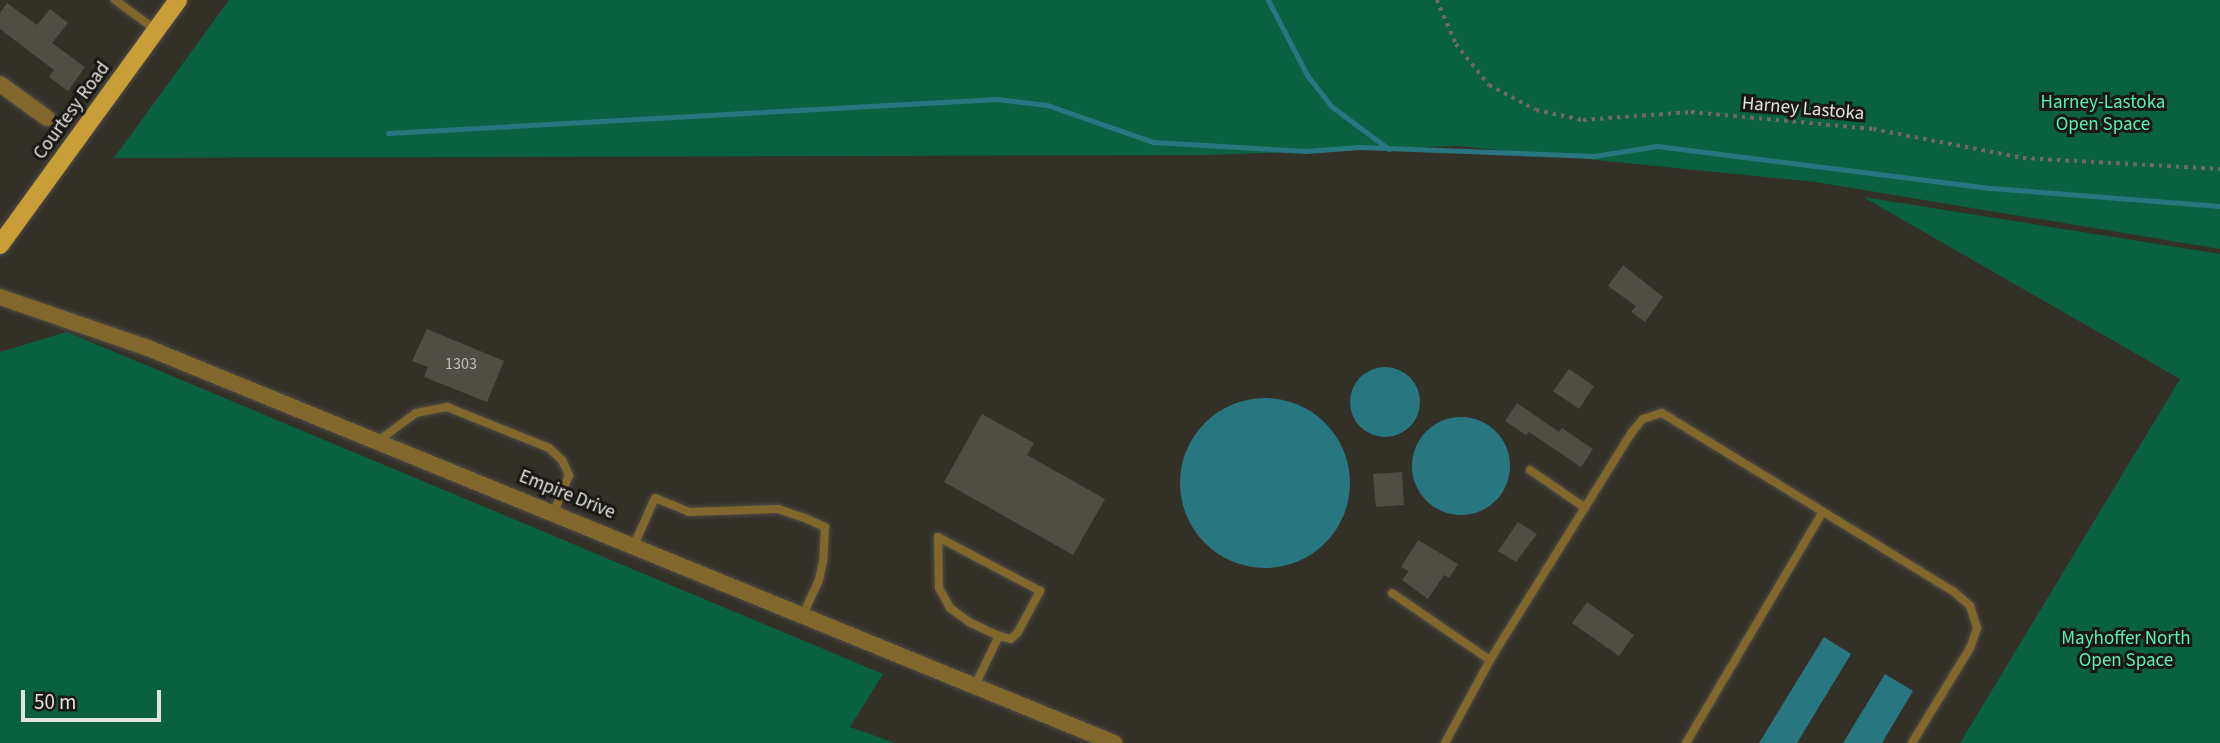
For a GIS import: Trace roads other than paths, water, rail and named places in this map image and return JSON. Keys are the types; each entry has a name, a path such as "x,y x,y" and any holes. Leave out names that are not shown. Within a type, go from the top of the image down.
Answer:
{"main road":[{"name":"Courtesy Road","path":"0,245 178,0"}],"street":[{"path":"0,84 47,118"},
{"name":"Empire Drive","path":"0,297 148,348 1114,743"}],"lane":[{"path":"115,0 156,30"},
{"path":"378,441 416,413 447,407 549,448 562,460 569,475 554,512"},
{"path":"1446,743 1490,660 1632,432 1643,419 1662,413 1953,592 1970,606 1977,628 1970,648 1912,743"},
{"path":"1530,470 1584,508"},
{"path":"634,545 655,498 690,512 778,509 807,519 825,527 819,580 803,614"},
{"path":"1686,743 1823,511"},
{"path":"939,537 1040,591 1018,632 1011,639 999,636 971,623 950,608 940,588 939,537"},
{"path":"1392,593 1490,660"},
{"path":"975,685 999,636"}],"water":[{"path":"1385,367 1404,373 1414,383 1420,402 1414,421 1404,431 1385,437 1366,431 1356,421 1350,402 1356,383 1366,373"},
{"path":"1265,398 1298,404 1325,423 1344,450 1350,483 1344,516 1325,543 1298,562 1265,568 1232,562 1205,543 1186,516 1180,483 1186,450 1205,423 1232,404"},
{"path":"1451,417 1471,417 1489,425 1502,438 1510,456 1507,485 1489,507 1471,515 1451,515 1433,507 1420,494 1412,476 1412,456 1420,438 1433,425"},
{"path":"1824,637 1851,654 1797,743 1759,743"},
{"path":"1885,674 1913,691 1882,743 1843,743"}],"waterway":[{"path":"1268,0 1307,75 1331,106 1389,149"},
{"path":"388,133 997,99 1047,105 1153,142 1306,151 1360,147 1594,156 1657,146 1991,188 2220,206"}],"park label":[{"name":"Harney-Lastoka Open Space","path":"2103,114"},
{"name":"Mayhoffer North Open Space","path":"2126,650"}]}
